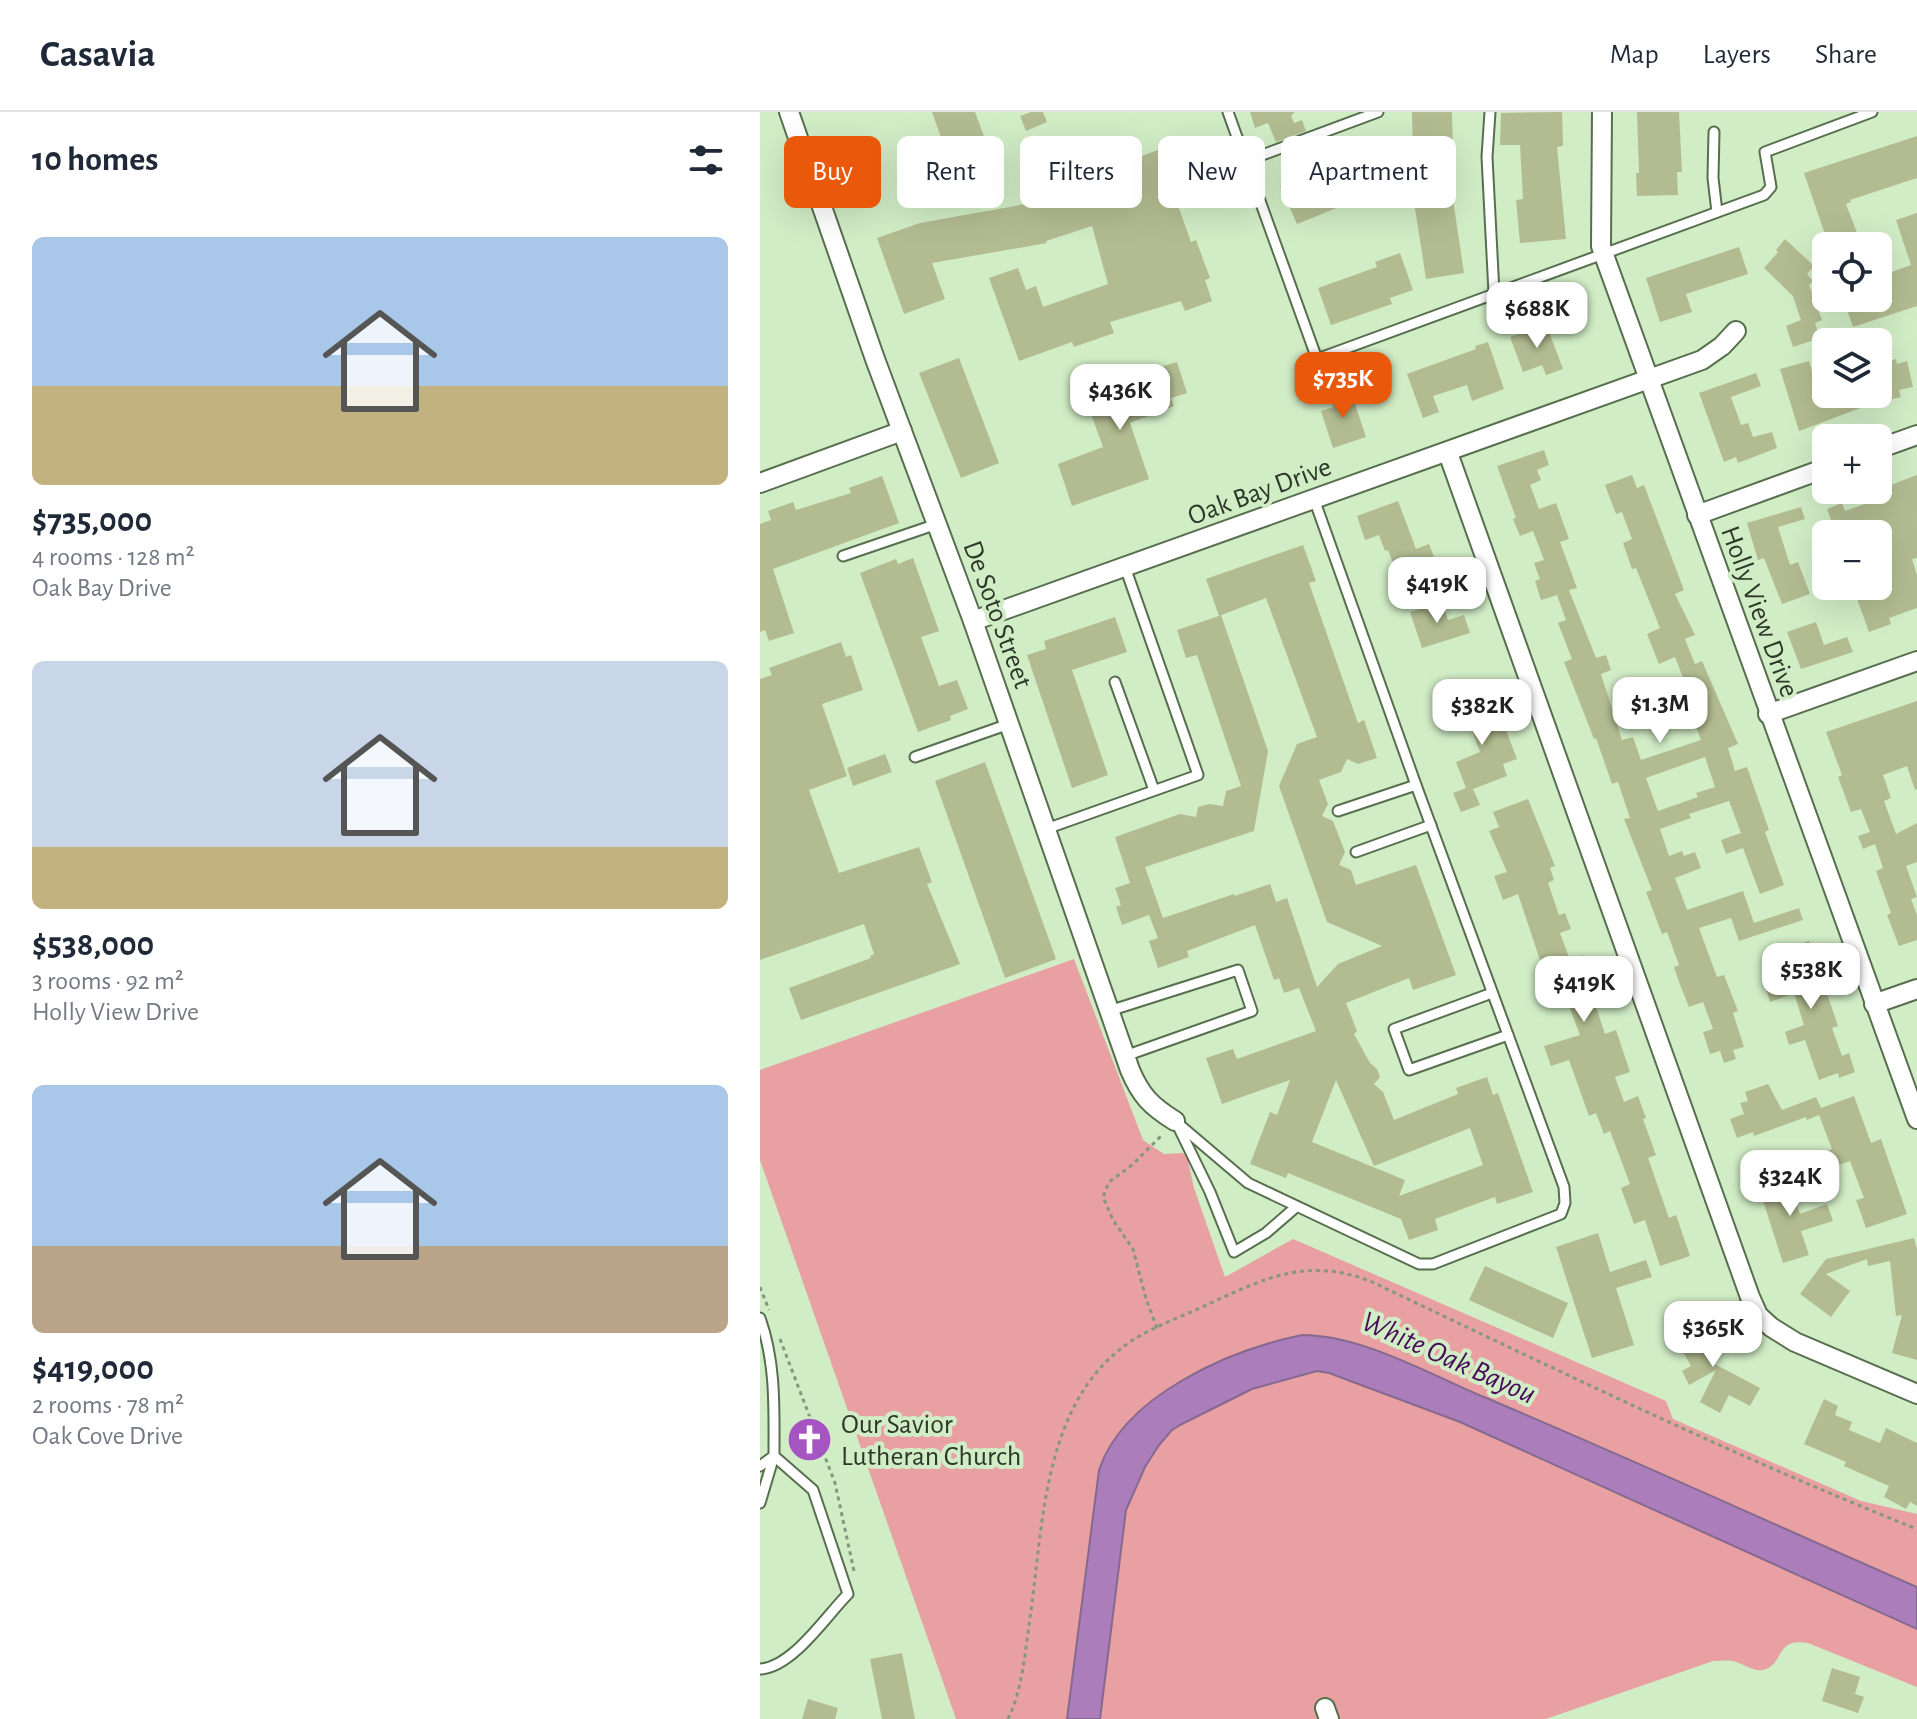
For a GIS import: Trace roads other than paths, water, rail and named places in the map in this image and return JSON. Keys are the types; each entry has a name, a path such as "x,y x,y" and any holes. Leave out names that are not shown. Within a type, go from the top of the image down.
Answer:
{"street":[{"name":"De Soto Street","path":"789,112 973,621 1125,1056 1138,1088 1153,1108 1175,1121"},
{"name":"Holly View Drive","path":"1602,112 1601,246 1917,1119"},
{"name":"Oak Bay Drive","path":"973,621 1702,360 1736,331"},
{"path":"760,483 902,431"},
{"path":"1892,444 1917,435"},
{"path":"1448,453 1758,1315 1795,1342 1917,1394"},
{"path":"1697,515 1812,473"},
{"path":"1768,714 1917,661"},
{"path":"1874,1004 1917,989"}],"lane":[{"path":"1228,112 1237,136"},
{"path":"1265,154 1378,112"},
{"path":"1490,112 1487,157 1494,293"},
{"path":"1263,208 1317,359 1764,195 1771,187 1765,152 1872,112"},
{"path":"1714,132 1713,178 1717,212"},
{"path":"1175,1121 1248,1183 1419,1264 1433,1264 1561,1214 1565,1203 1564,1187 1314,499"},
{"path":"843,556 937,524"},
{"path":"1046,829 1198,775 1125,567"},
{"path":"1115,682 1154,790"},
{"path":"915,757 1009,724"},
{"path":"1338,811 1416,785"},
{"path":"1356,852 1431,825"},
{"path":"1109,1011 1238,970 1252,1011 1125,1056"},
{"path":"1492,993 1394,1029 1409,1070 1508,1035"},
{"path":"1175,1121 1210,1192 1234,1252 1266,1233 1296,1207"},
{"path":"760,1318 767,1337 775,1383 774,1456 760,1503"},
{"path":"760,1466 774,1456"},
{"path":"760,1669 775,1668 794,1653 848,1594 813,1490 774,1456"}],"place":[{"name":"Our Savior Lutheran Church","path":"810,1439"}],"water label":[{"name":"White Oak Bayou","path":"1449,1357"}]}
